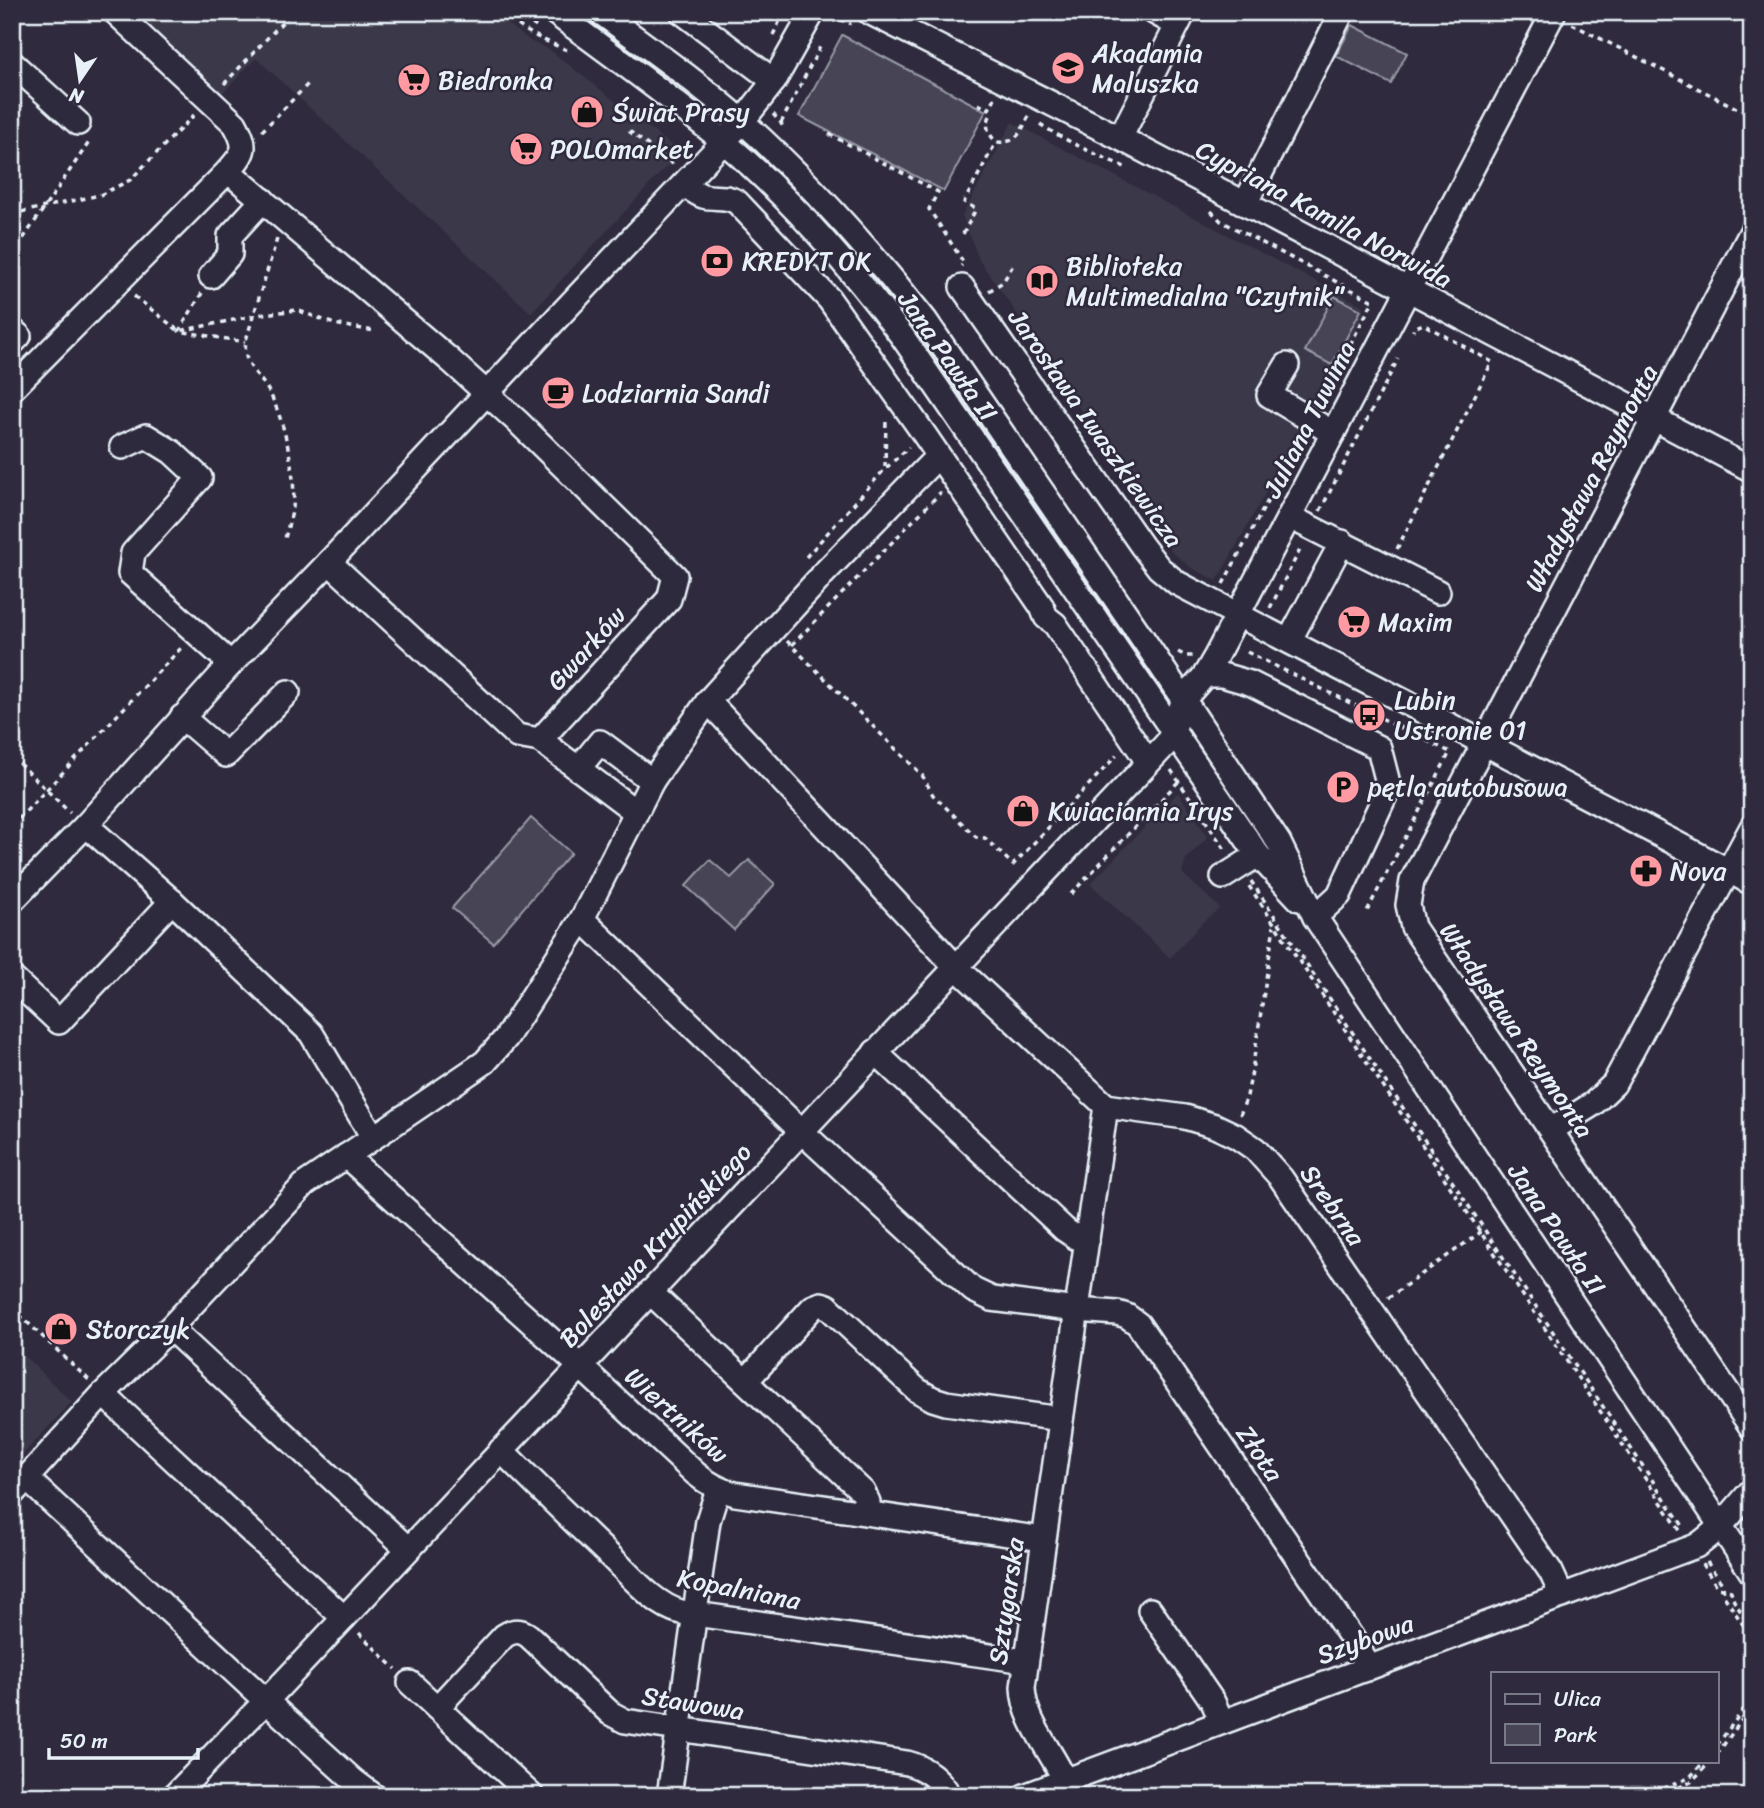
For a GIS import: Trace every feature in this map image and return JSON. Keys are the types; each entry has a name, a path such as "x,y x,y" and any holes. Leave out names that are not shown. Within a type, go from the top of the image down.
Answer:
{"street":[{"path":"12,389 228,171 244,149 242,136 235,124 115,12"},
{"name":"Jana Pawła II","path":"554,12 724,141 798,212 868,291 902,336 1173,731 1240,866 1315,916"},
{"name":"Jana Pawła II","path":"600,12 699,85 775,152 827,205 925,320 1184,699 1279,843 1315,916 1752,1573"},
{"path":"682,12 774,81"},
{"path":"12,901 486,393 680,175 724,141 742,122 774,81 813,12"},
{"path":"1120,138 1180,19 1154,12"},
{"path":"1245,204 1342,12"},
{"name":"Juliana Tuwima","path":"1184,699 1205,675 1290,517 1553,13"},
{"name":"Cypriana Kamila Norwida","path":"860,19 1120,138 1752,470"},
{"path":"12,63 85,131"},
{"path":"228,171 486,393"},
{"path":"680,175 700,195 720,196 737,202 829,299 924,433 1045,615 1055,624 1132,739 1158,757"},
{"path":"211,276 230,254 230,236 263,200"},
{"name":"Władysława Reymonta","path":"1751,234 1412,881 1408,905 1413,927 1752,1428"},
{"name":"Jarosława Iwaszkiewicza","path":"962,287 1123,520 1159,568 1177,583 1752,883"},
{"path":"12,330 19,336 12,343"},
{"path":"1287,365 1269,396 1333,433"},
{"name":"Gwarków","path":"486,393 675,576 669,599 540,740"},
{"path":"122,447 146,436 172,452 200,478 133,552 130,573 231,664"},
{"path":"374,1796 19,1486 103,1394 170,1328 305,1184 485,1062 506,1038 582,919 652,781 708,701 820,577 934,460"},
{"path":"1290,517 1438,592"},
{"path":"1289,641 1342,542"},
{"path":"329,562 517,736 540,740 636,812"},
{"path":"1205,675 1222,675 1250,683 1379,748 1389,787 1339,895 1315,916"},
{"path":"182,716 226,755 288,692"},
{"path":"1173,731 1184,699"},
{"path":"708,701 956,967 1106,1106"},
{"name":"Bolesława Krupińskiego","path":"174,1796 801,1130 1158,757 1173,731"},
{"path":"578,769 600,741 652,781"},
{"path":"85,825 172,901 311,1033 373,1137"},
{"path":"1551,1130 1593,1104 1614,1084 1752,827"},
{"path":"12,978 59,1022 172,901"},
{"path":"582,919 801,1130 973,1290 992,1299 1077,1310"},
{"path":"875,1052 1065,1230 1087,1241"},
{"name":"Srebrna","path":"1106,1106 1192,1119 1232,1134 1255,1149 1279,1175 1551,1572 1562,1597"},
{"name":"Sztygarska","path":"1065,1781 1032,1723 1025,1706 1023,1687 1106,1106"},
{"name":"Wiertników","path":"346,1156 696,1474 718,1489 735,1494 1043,1539"},
{"path":"650,1292 863,1492 868,1502 867,1513"},
{"path":"746,1381 813,1307 821,1304 827,1306 914,1388 930,1398 946,1403 1061,1419"},
{"name":"Złota","path":"1077,1310 1119,1314 1141,1328 1352,1638 1366,1669"},
{"path":"170,1328 408,1549"},
{"path":"103,1394 344,1618"},
{"name":"Kopalniana","path":"501,1450 659,1602 677,1611 1026,1661"},
{"path":"669,1796 709,1516 718,1489"},
{"name":"Szybowa","path":"1024,1796 1694,1547 1708,1538 1752,1490"},
{"path":"1150,1610 1213,1702 1222,1722"},
{"name":"Stawowa","path":"437,1708 504,1636 518,1632 529,1636 615,1716 634,1724 907,1763 923,1768 935,1776 950,1796"},
{"path":"410,1683 532,1796"}],"path":[{"path":"12,214 100,195 130,180 292,12"},
{"path":"503,12 535,36 568,50"},
{"path":"840,19 843,12"},
{"path":"935,20 939,12"},
{"path":"1553,13 1752,116"},
{"path":"829,29 834,20 860,19"},
{"path":"781,123 823,41"},
{"path":"244,149 310,82"},
{"path":"978,104 989,109 995,98"},
{"path":"990,116 987,123 988,132 996,142 1007,143 1016,138 1029,116 1065,139 1134,171"},
{"path":"12,255 45,207 85,131"},
{"path":"629,131 680,175"},
{"path":"829,134 938,192 929,209 964,263 952,274 962,287"},
{"path":"963,234 976,209 964,202 996,142"},
{"path":"1210,210 1221,221 1373,301 1219,592"},
{"path":"283,217 253,316 245,355 270,393 279,415 290,461 293,507 285,539"},
{"path":"988,291 1003,282 1013,265"},
{"path":"179,331 211,276"},
{"path":"117,283 179,331 246,342"},
{"path":"179,331 297,310 334,324 374,331"},
{"path":"1408,339 1415,328 1423,324 1492,362 1499,361"},
{"path":"1247,652 1402,351"},
{"path":"1388,566 1492,362"},
{"path":"806,556 885,469 924,433"},
{"path":"792,645 954,478"},
{"path":"774,628 922,775 933,795 976,836 985,838 1013,865 1132,739"},
{"path":"12,826 196,633"},
{"path":"12,756 85,825"},
{"path":"1158,757 1171,762 1180,780 1694,1547 1718,1588 1731,1591 1734,1601 1752,1629"},
{"path":"1071,894 1180,780"},
{"path":"1240,866 1274,924 1694,1547"},
{"path":"1232,1134 1250,1084 1274,924"},
{"path":"1371,1310 1480,1232"},
{"path":"12,1308 103,1394"},
{"path":"1724,1589 1724,1596 1752,1638"},
{"path":"344,1618 410,1683"},
{"path":"1718,1744 1752,1698"},
{"path":"1718,1753 1752,1706"},
{"path":"1645,1796 1689,1778 1704,1762"},
{"path":"1660,1796 1699,1776 1710,1762"},
{"path":"1676,1796 1680,1788"}],"shaded area":[{"path":"130,12 491,12 532,42 550,50 680,152 531,313 256,58 220,96"},
{"path":"1012,122 1363,306 1363,315 1217,581 1190,567 1172,552 1032,335 979,260 962,215"},
{"path":"1178,792 1208,837 1186,859 1182,873 1220,908 1203,922 1170,958 1090,884"},
{"path":"12,1344 72,1402 12,1466"}],"green space":[{"path":"1352,25 1407,53 1391,84 1336,56"},
{"path":"842,35 986,111 944,191 799,116"},
{"path":"1334,296 1361,310 1332,365 1305,351"},
{"path":"531,818 571,853 493,943 452,908"},
{"path":"710,860 731,878 749,860 775,884 734,930 686,886"}],"place":[{"name":"Akadamia Maluszka","path":"1068,68"},
{"name":"Biedronka","path":"414,80"},
{"name":"Świat Prasy","path":"587,112"},
{"name":"POLOmarket","path":"526,149"},
{"name":"KREDYT OK","path":"717,261"},
{"name":"Biblioteka Multimedialna \"Czytnik\"","path":"1042,281"},
{"name":"Lodziarnia Sandi","path":"558,393"},
{"name":"Maxim","path":"1354,622"},
{"name":"Lubin Ustronie 01","path":"1369,715"},
{"name":"pętla autobusowa","path":"1343,787"},
{"name":"Kwiaciarnia Irys","path":"1023,811"},
{"name":"Nova","path":"1646,871"},
{"name":"Storczyk","path":"61,1329"}]}
